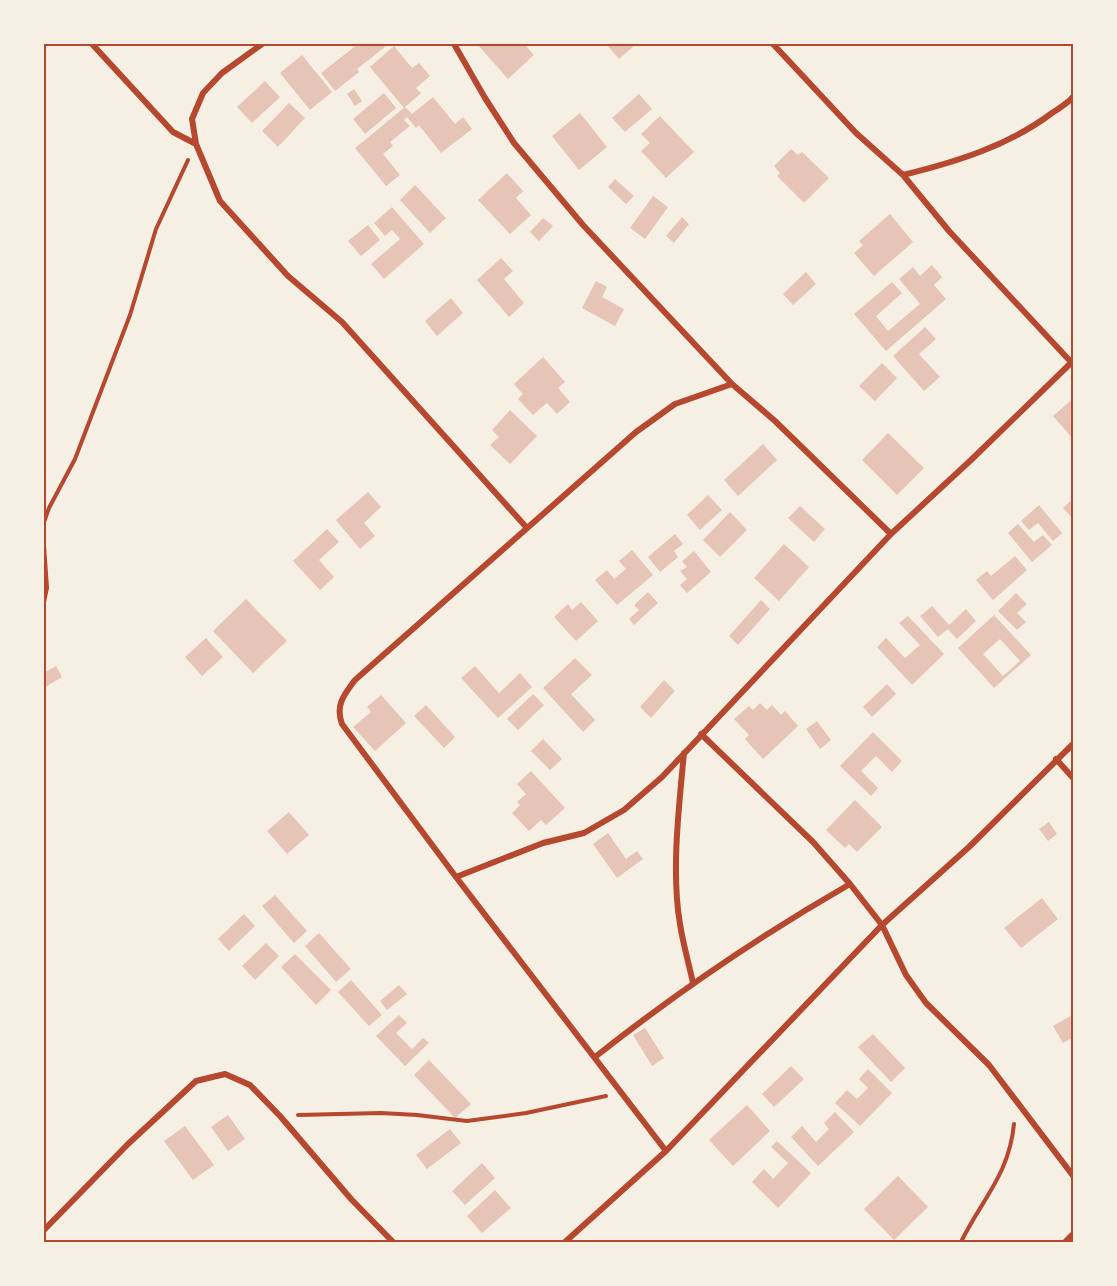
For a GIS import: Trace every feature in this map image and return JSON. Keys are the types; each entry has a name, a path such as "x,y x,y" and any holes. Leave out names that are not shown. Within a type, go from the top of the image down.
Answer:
{"street":[{"path":"92,44 173,132 196,144"},
{"path":"262,44 222,73 203,93 192,119 196,144 220,201 288,276 342,322 527,528"},
{"path":"454,44 514,143 583,225 732,384 806,451 891,534"},
{"path":"456,877 543,843 584,833 624,810 662,777 891,534 1072,361 950,231 903,175 856,133 773,44"},
{"path":"903,175 950,163 998,145 1047,117 1074,96"},
{"path":"666,1151 456,877 342,724 338,713 343,697 355,680 636,432 675,404 732,384"},
{"path":"701,734 813,842 850,884 882,925 906,975 926,1004 989,1065 1074,1177"},
{"path":"565,1242 666,1151 882,925 969,847 1074,743"},
{"path":"684,753 677,867 680,923 693,983"},
{"path":"1056,759 1074,779"},
{"path":"595,1057 693,983 808,908 850,884"},
{"path":"44,1230 128,1144 196,1081 225,1074 250,1085 280,1116 351,1199 393,1242"},
{"path":"1065,1242 1074,1233"}],"path":[{"path":"44,602 47,588 44,522 79,450 126,325 156,229 196,144"},
{"path":"961,1242 972,1219 1008,1160 1015,1115 1009,1091"},
{"path":"280,1116 381,1113 417,1114 467,1121 526,1113 621,1092"}],"building":[{"path":"358,44 382,44 385,47 357,69 359,72 335,91 321,73"},
{"path":"524,44 534,55 508,79 478,45"},
{"path":"606,44 630,44 633,47 619,59"},
{"path":"394,46 412,68 419,63 430,76 416,88 421,93 404,108 370,67"},
{"path":"302,55 332,92 310,110 280,73"},
{"path":"265,81 280,97 252,123 237,107"},
{"path":"354,89 362,101 355,106 347,94"},
{"path":"384,93 396,108 365,134 353,119"},
{"path":"639,94 652,109 625,132 612,118"},
{"path":"433,97 455,124 463,117 472,129 441,153 419,125 416,128 407,117 404,120 410,126 390,142 393,146 383,154 400,175 386,186 355,148 405,107 412,114"},
{"path":"289,103 305,118 278,147 262,131"},
{"path":"580,113 607,147 579,170 552,136"},
{"path":"660,116 694,152 666,178 641,151 650,143 641,134"},
{"path":"791,149 798,155 802,152 829,178 804,203 777,176 780,173 774,166"},
{"path":"507,173 523,191 516,198 531,215 510,234 478,200"},
{"path":"615,179 634,196 626,204 608,187"},
{"path":"415,185 446,218 430,233 400,200"},
{"path":"653,196 668,207 645,239 630,228"},
{"path":"392,207 424,244 384,279 371,264 400,239 392,230 385,236 374,223"},
{"path":"890,214 913,242 874,276 854,253 863,245 859,241"},
{"path":"682,217 689,224 674,243 666,236"},
{"path":"543,218 553,226 539,241 530,232"},
{"path":"368,225 380,240 361,256 348,241"},
{"path":"501,258 513,271 504,279 524,303 509,317 477,280"},
{"path":"932,265 942,277 934,285 946,299 886,351 854,314 892,282 902,293 876,316 888,331 920,304 899,279 913,267 920,276"},
{"path":"806,272 816,284 793,305 783,294"},
{"path":"596,281 607,287 602,297 624,309 615,326 582,308"},
{"path":"451,298 463,313 437,336 425,321"},
{"path":"925,327 936,339 919,354 940,377 924,391 893,356"},
{"path":"543,357 565,382 558,388 570,402 557,414 547,403 533,415 518,399 523,394 514,384"},
{"path":"882,363 897,378 875,401 859,386"},
{"path":"1074,398 1074,440 1053,416"},
{"path":"510,410 537,436 510,464 490,445 499,437 492,430"},
{"path":"888,433 924,468 897,495 862,460"},
{"path":"763,444 777,460 738,496 724,480"},
{"path":"368,492 381,507 364,523 375,536 360,549 336,520"},
{"path":"708,495 722,510 700,530 687,515"},
{"path":"1074,498 1074,520 1063,508"},
{"path":"1039,505 1062,533 1053,541 1038,523 1029,530 1021,521"},
{"path":"800,506 825,529 814,542 788,518"},
{"path":"730,512 747,530 720,557 703,540"},
{"path":"1018,524 1034,542 1043,535 1052,545 1032,562 1008,533"},
{"path":"327,529 339,542 319,560 334,577 320,590 293,561"},
{"path":"675,534 683,544 674,551 678,557 660,572 648,557"},
{"path":"784,544 809,567 779,601 754,578"},
{"path":"632,550 653,575 617,605 595,580 607,570 614,579 626,569 619,561"},
{"path":"694,551 711,572 687,593 680,585 687,579 680,571 687,567 682,561"},
{"path":"1015,556 1027,570 993,600 976,580 987,571 991,576"},
{"path":"648,592 658,603 634,625 629,619 639,610 634,605"},
{"path":"1016,593 1027,604 1017,613 1026,622 1017,630 998,611"},
{"path":"246,599 287,641 253,673 213,631"},
{"path":"761,600 770,609 738,645 729,636"},
{"path":"581,602 598,621 576,641 554,617 568,604 572,610"},
{"path":"932,606 949,625 966,609 976,621 957,639 948,629 938,637 920,616"},
{"path":"994,615 1031,655 994,688 958,648","holes":["1000,639 1020,661 1003,676 983,654"]},
{"path":"908,616 944,654 912,685 877,647 886,638 905,658 920,645 899,623"},
{"path":"206,638 223,657 202,676 185,657"},
{"path":"575,658 592,675 571,694 595,720 583,732 543,688"},
{"path":"56,666 62,677 44,688 44,673"},
{"path":"475,666 499,693 520,673 532,687 498,718 461,678"},
{"path":"664,680 675,691 651,718 640,707"},
{"path":"887,684 896,694 872,717 863,707"},
{"path":"533,694 544,705 518,730 507,719"},
{"path":"381,695 406,723 375,751 353,727 371,712 367,707"},
{"path":"760,703 767,710 772,705 781,715 785,711 798,726 763,759 745,739 749,735 734,719 749,706 753,710"},
{"path":"426,705 455,737 444,748 414,716"},
{"path":"817,721 831,740 820,749 806,729"},
{"path":"873,732 902,761 892,772 876,756 861,771 878,788 871,796 840,766"},
{"path":"543,739 562,759 550,770 531,751"},
{"path":"531,771 565,808 546,825 541,820 529,831 512,813 520,805 517,802 526,794 517,784"},
{"path":"855,800 882,827 857,852 849,844 845,848 826,830"},
{"path":"289,812 309,835 287,854 267,831"},
{"path":"1049,822 1057,834 1048,841 1039,829"},
{"path":"608,833 626,859 637,851 643,859 617,878 593,844"},
{"path":"275,895 307,931 294,943 262,906"},
{"path":"1042,898 1058,919 1021,948 1004,928"},
{"path":"244,914 255,926 229,951 218,939"},
{"path":"319,933 351,969 336,982 305,946"},
{"path":"266,943 279,956 255,980 242,966"},
{"path":"295,954 331,990 316,1005 281,967"},
{"path":"351,980 382,1015 369,1026 338,992"},
{"path":"399,985 407,994 387,1010 380,1001"},
{"path":"1074,1014 1074,1037 1063,1043 1053,1026"},
{"path":"399,1015 407,1023 396,1033 412,1049 423,1038 429,1043 405,1066 376,1036"},
{"path":"645,1028 664,1058 652,1066 633,1035"},
{"path":"873,1034 905,1068 891,1082 858,1047"},
{"path":"429,1060 471,1104 455,1118 414,1075"},
{"path":"791,1066 804,1079 774,1107 762,1094"},
{"path":"868,1069 892,1093 860,1126 835,1103 847,1090 857,1099 868,1088 859,1079"},
{"path":"747,1105 770,1131 733,1166 709,1140"},
{"path":"835,1112 854,1132 818,1166 791,1137 802,1126 816,1142 829,1129 824,1123"},
{"path":"228,1115 245,1139 228,1151 211,1127"},
{"path":"185,1126 214,1165 193,1180 164,1141"},
{"path":"450,1129 461,1143 427,1169 416,1155"},
{"path":"777,1141 811,1173 778,1208 752,1182 764,1169 773,1179 788,1163 771,1147"},
{"path":"482,1163 495,1178 465,1205 452,1191"},
{"path":"898,1176 928,1207 894,1240 864,1209"},
{"path":"495,1190 511,1208 482,1233 467,1216"}]}
